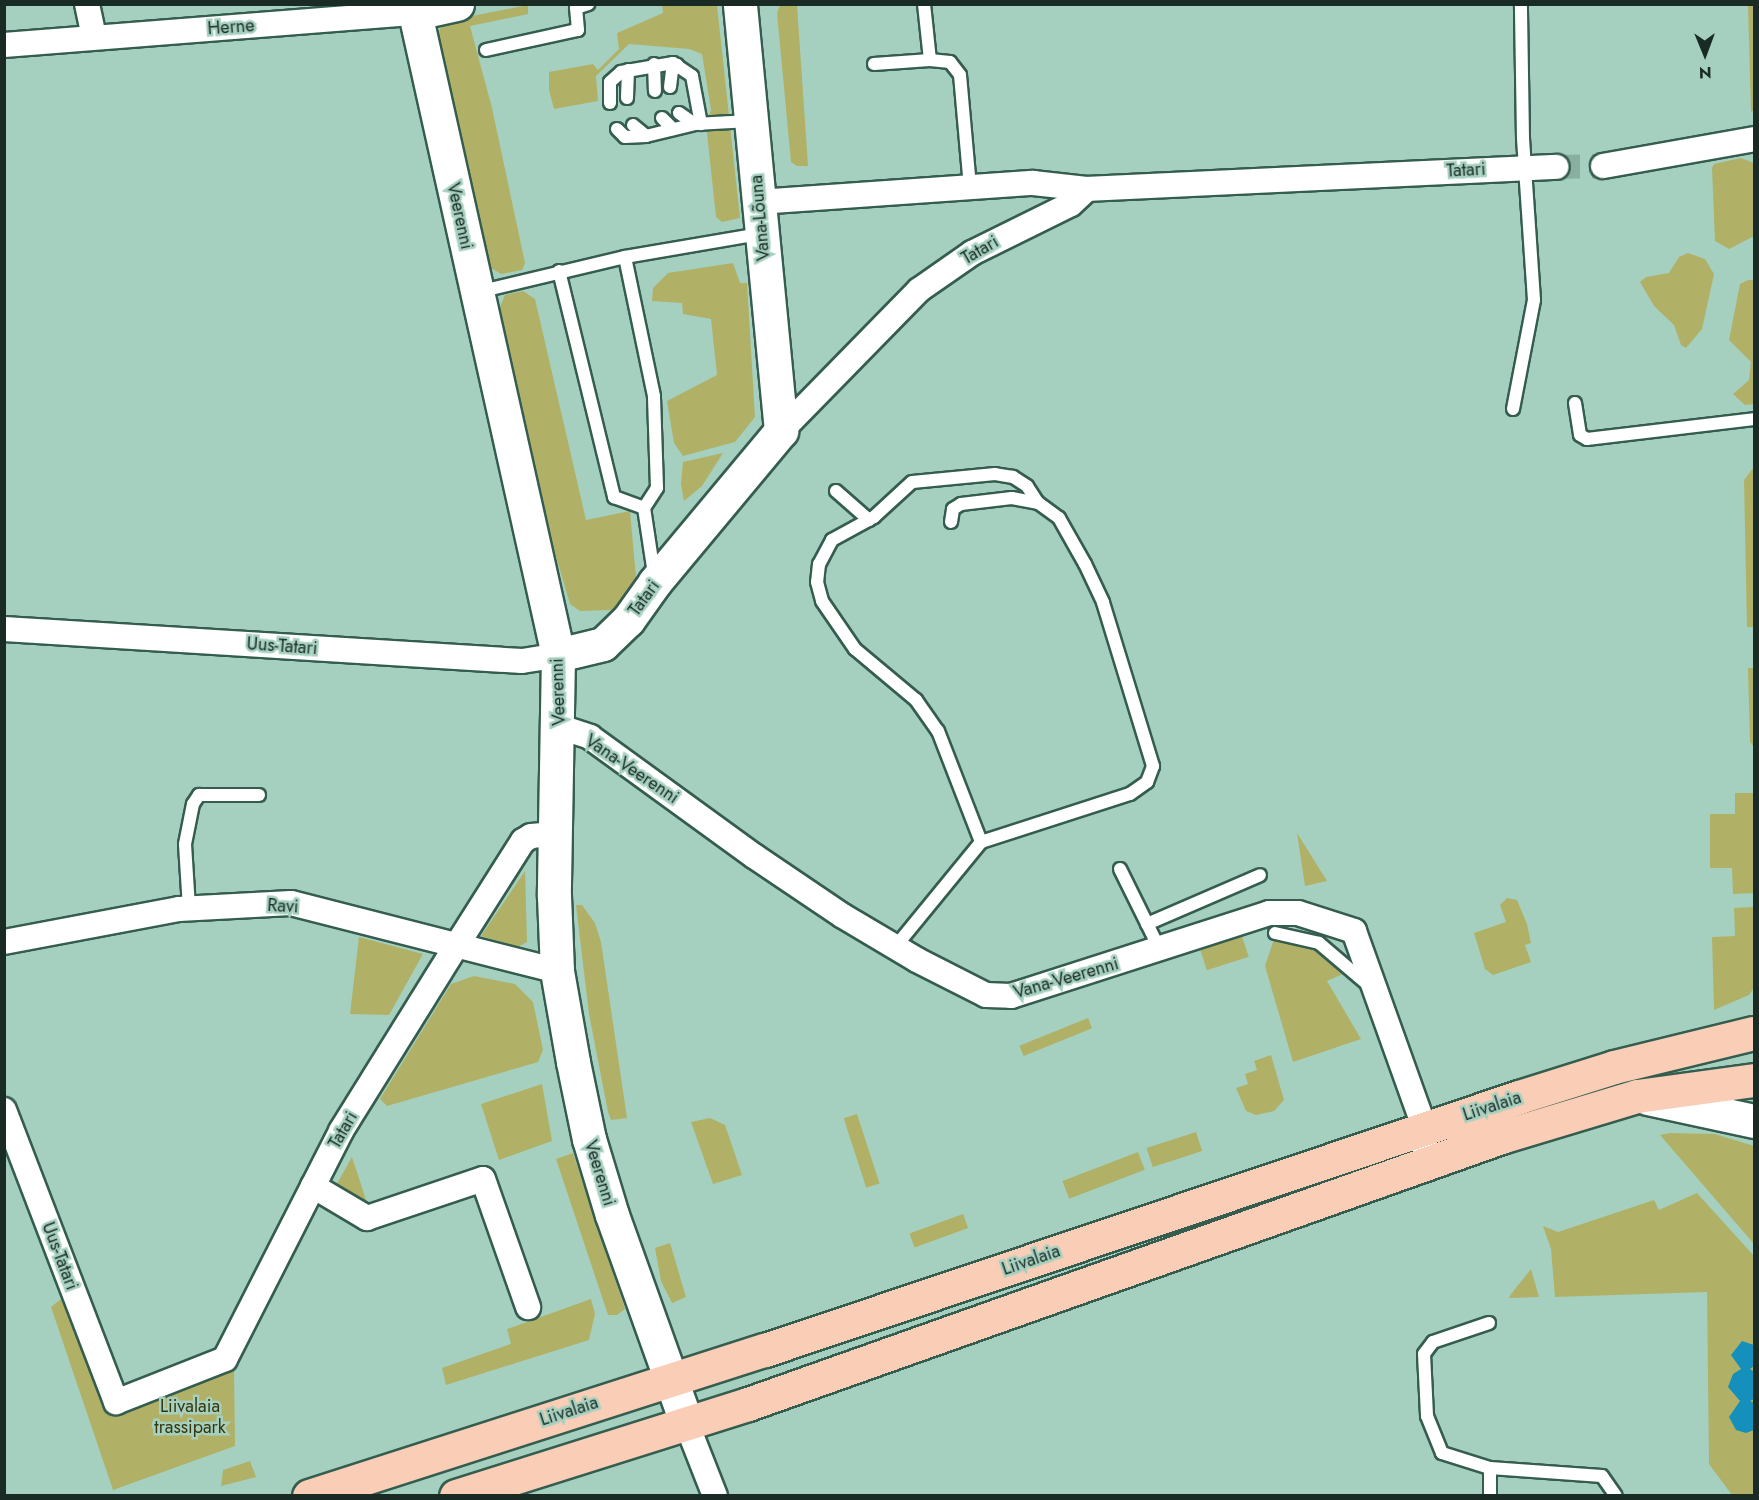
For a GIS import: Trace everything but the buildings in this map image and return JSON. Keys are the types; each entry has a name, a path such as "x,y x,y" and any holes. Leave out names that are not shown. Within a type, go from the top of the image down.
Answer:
{"main road":[{"name":"Liivalaia","path":"309,1496 668,1379 765,1350 1424,1127 1614,1067 1749,1031"},
{"name":"Liivalaia","path":"456,1496 686,1422 1178,1254 1413,1168 1637,1096 1755,1080"}],"street":[{"path":"87,4 94,36"},
{"name":"Herne","path":"4,45 457,4"},
{"name":"Vana-Lõuna","path":"740,4 781,431"},
{"name":"Veerenni","path":"414,9 558,655 560,727 555,834 557,971 589,1139 668,1379 686,1422"},
{"path":"1603,166 1755,139"},
{"name":"Tatari","path":"558,655 603,644 628,620 655,582 781,431 920,290 972,253 1071,204 1088,189 1556,167"},
{"path":"760,218 970,187 1033,183 1088,189"},
{"name":"Uus-Tatari","path":"4,629 522,661 558,655"},
{"name":"Vana-Veerenni","path":"560,727 590,737 754,856 971,991 986,995 1011,996 1160,950 1269,913 1298,913 1354,931 1424,1127 1423,1149 1413,1168"},
{"name":"Tatari","path":"116,1402 225,1359 341,1131 455,948 523,841 531,836 555,834"},
{"name":"Ravi","path":"4,942 189,908 291,903 455,948 557,971"},
{"path":"1637,1096 1755,1121"},
{"name":"Uus-Tatari","path":"4,1110 116,1402"},
{"path":"313,1186 367,1218 483,1179 528,1307"},
{"path":"686,1422 715,1496"}],"lane":[{"path":"486,50 578,30 576,8 588,4"},
{"path":"924,4 930,60"},
{"path":"1513,409 1534,300 1521,4"},
{"path":"874,64 930,60 950,62 960,75 970,187"},
{"path":"610,103 610,82 628,70 654,64 677,65 692,76 698,124"},
{"path":"654,64 655,91"},
{"path":"670,87 672,71 677,65"},
{"path":"627,98 628,70"},
{"path":"679,113 698,124"},
{"path":"662,118 673,129"},
{"path":"617,129 625,136 646,136 698,124 752,121"},
{"path":"633,125 646,136"},
{"path":"477,292 625,257 760,218"},
{"path":"625,257 654,396 657,488 644,508 655,582"},
{"path":"559,271 614,497 644,508"},
{"path":"1575,403 1580,435 1587,439 1755,419"},
{"path":"896,946 981,842 1130,794 1147,782 1153,766 1103,602 1059,518 1038,503 1027,486 1013,477 995,474 912,482 869,520 832,540 819,564 817,582 822,601 855,649 916,700 938,731 981,842"},
{"path":"836,491 869,520"},
{"path":"951,522 953,510 961,504 1012,498 1038,503"},
{"path":"189,908 185,844 193,804 199,795 259,795"},
{"path":"1120,869 1160,950"},
{"path":"1147,924 1260,875"},
{"path":"1275,933 1319,943 1374,991"},
{"path":"1489,1323 1433,1342 1424,1354 1427,1416 1442,1453 1490,1468 1602,1476 1616,1496"},
{"path":"1490,1468 1490,1496"}],"green space":[{"path":"528,5 528,14 470,26 492,108 525,263 522,270 501,274 491,268 437,38 441,26 452,20"},
{"path":"662,5 717,5 740,218 722,222 716,217 706,124 711,110 702,54 689,49 629,44 596,76 598,101 554,109 549,90 549,72 593,64 598,70 619,49 617,33 663,13"},
{"path":"780,5 797,5 808,166 797,166 791,162 777,13"},
{"path":"1748,5 1754,5 1754,110 1751,112"},
{"path":"1741,158 1754,163 1754,236 1729,249 1715,241 1712,168 1714,164"},
{"path":"1688,253 1705,259 1714,274 1702,329 1686,348 1681,345 1674,325 1654,306 1640,282 1646,277 1669,273 1679,257"},
{"path":"733,263 740,283 747,283 755,417 735,442 683,456 674,443 667,401 717,375 711,319 683,314 682,303 652,301 653,288 668,273"},
{"path":"1754,280 1754,404 1745,405 1733,394 1749,380 1751,362 1729,340 1740,284"},
{"path":"523,291 535,299 586,520 630,511 636,578 626,598 611,610 580,611 570,604 549,533 500,307 505,295"},
{"path":"723,453 702,486 684,501 681,484 683,462"},
{"path":"1754,467 1754,627 1747,627 1744,480"},
{"path":"1748,668 1754,668 1754,747 1750,742"},
{"path":"1735,793 1754,793 1754,893 1733,894 1732,868 1710,868 1710,814 1735,814"},
{"path":"1297,833 1327,881 1305,886"},
{"path":"525,871 527,942 518,947 481,936"},
{"path":"1507,898 1517,900 1527,924 1531,943 1525,945 1531,962 1493,975 1485,969 1474,933 1506,922 1500,905"},
{"path":"576,905 582,905 595,923 601,942 627,1118 611,1120 608,1112 589,1014"},
{"path":"1754,907 1754,988 1749,995 1714,1010 1712,937 1735,936 1734,908"},
{"path":"1241,933 1249,957 1207,970 1199,947"},
{"path":"359,937 423,954 389,1015 350,1014"},
{"path":"1274,939 1313,949 1345,973 1327,981 1361,1039 1293,1062 1265,966"},
{"path":"474,976 515,984 533,1002 543,1050 538,1062 387,1106 380,1099 451,984"},
{"path":"1088,1018 1092,1028 1024,1056 1019,1046"},
{"path":"1271,1055 1284,1100 1274,1111 1256,1115 1246,1111 1236,1088 1248,1084 1245,1074 1257,1070 1254,1061"},
{"path":"542,1084 552,1141 499,1160 481,1104"},
{"path":"857,1114 880,1183 866,1188 844,1118"},
{"path":"710,1118 725,1125 742,1175 713,1184 691,1122"},
{"path":"1196,1132 1202,1151 1153,1167 1147,1148"},
{"path":"1670,1133 1715,1134 1754,1146 1754,1244 1660,1135"},
{"path":"1138,1152 1145,1170 1069,1199 1062,1181"},
{"path":"573,1153 625,1309 617,1315 608,1315 556,1159"},
{"path":"352,1157 367,1203 334,1189"},
{"path":"1697,1193 1754,1256 1754,1495 1732,1495 1709,1464 1707,1292 1555,1297 1551,1249 1543,1226 1558,1232 1654,1200 1659,1210"},
{"path":"963,1214 968,1228 915,1248 909,1233"},
{"path":"670,1243 686,1297 672,1303 661,1281 655,1248"},
{"path":"1531,1269 1539,1297 1509,1298 1511,1294"},
{"name":"Liivalaia trassipark","path":"66,1295 107,1405 225,1359 234,1367 235,1446 113,1490 51,1307"},
{"path":"591,1299 595,1314 589,1340 446,1385 442,1368 511,1344 507,1329"},
{"path":"250,1461 256,1477 221,1486 223,1470"}],"water":[{"path":"1742,1341 1754,1345 1754,1366 1750,1369 1754,1372 1754,1399 1750,1401 1754,1403 1754,1430 1746,1433 1736,1430 1729,1417 1740,1401 1728,1387 1733,1374 1741,1369 1731,1355"}],"tunnel":[{"path":"1556,167 1603,166"}]}
